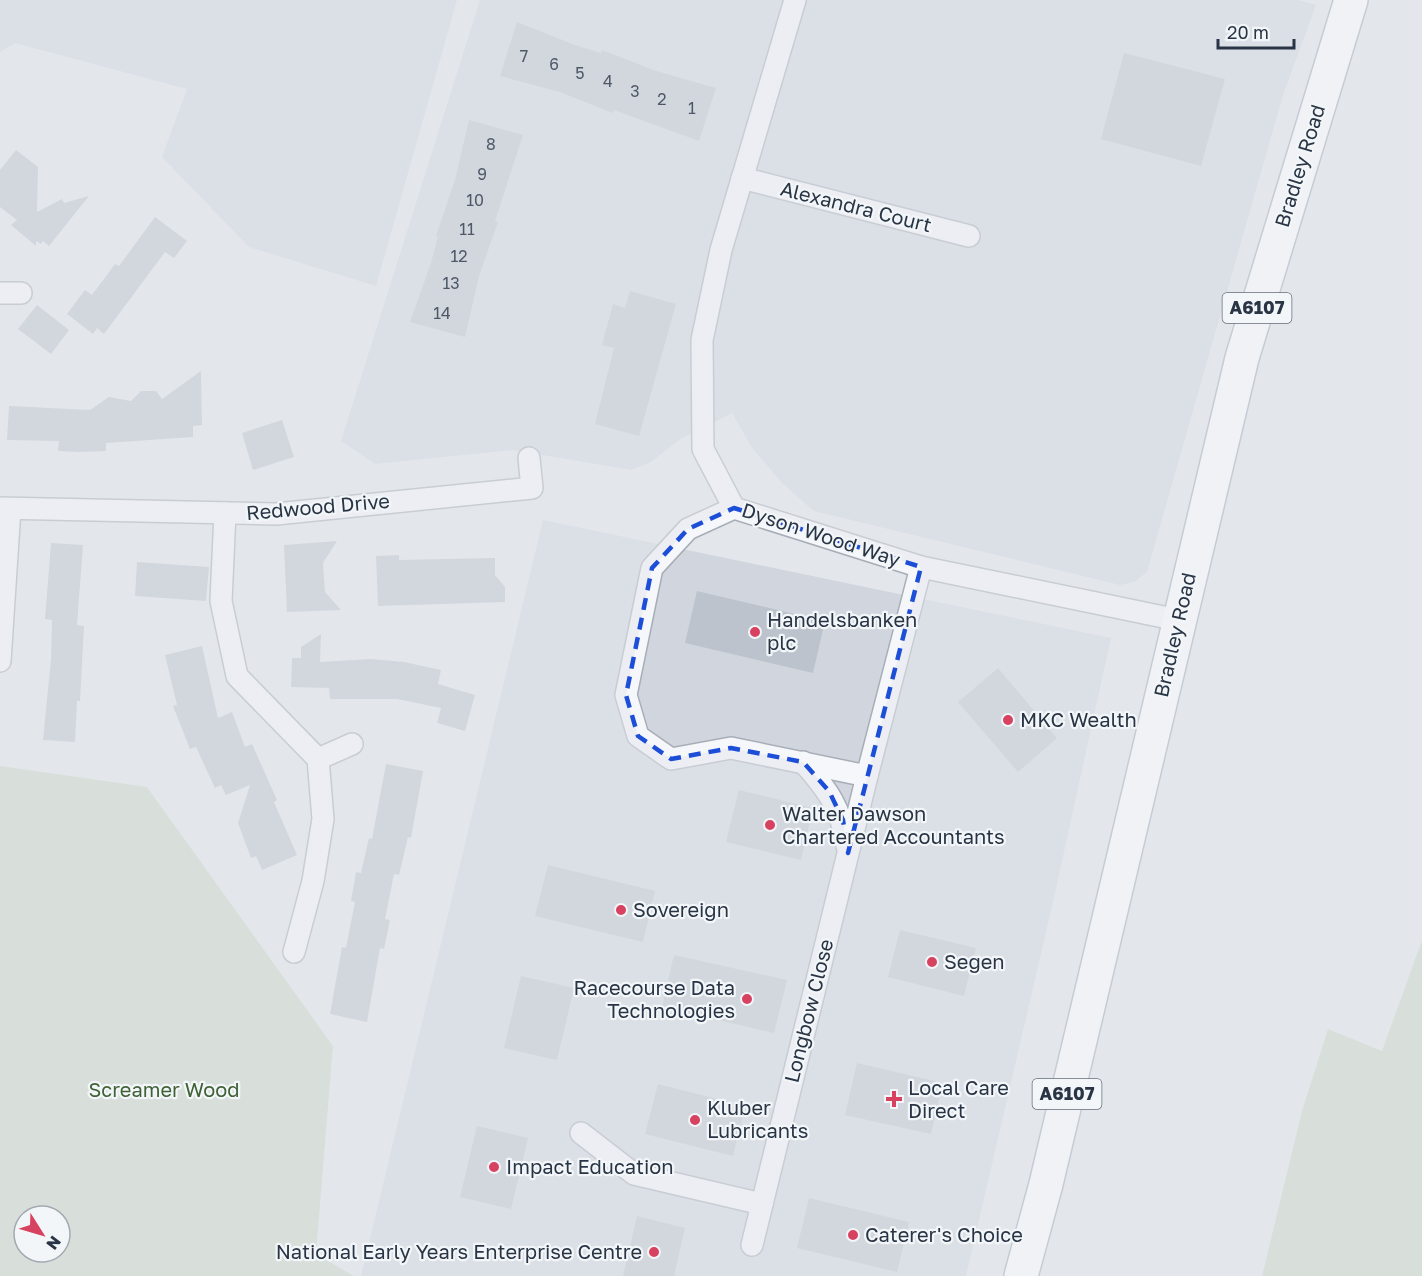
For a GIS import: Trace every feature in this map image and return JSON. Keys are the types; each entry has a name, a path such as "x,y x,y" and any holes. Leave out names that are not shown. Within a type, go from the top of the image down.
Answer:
{"main road":[{"name":"Bradley Road","path":"1021,1276 1046,1184 1242,358 1351,0"}],"street":[{"name":"Dyson Wood Way","path":"795,0 721,250 702,340 704,449 734,508 921,567 1178,620"},
{"name":"Alexandra Court","path":"742,178 969,236"},
{"path":"0,293 21,293"},
{"name":"Redwood Drive","path":"5,508 276,514 532,488 529,458"},
{"path":"0,662 5,508"},
{"path":"734,508 688,529 652,568 626,695 638,736 671,759 731,748 867,776"},
{"path":"225,513 221,601 237,676 318,759 323,819 313,881 294,952"},
{"name":"Longbow Close","path":"752,1245 867,776 921,567"},
{"path":"318,759 352,744"},
{"name":"Longbow Close","path":"802,762 829,791 843,820 848,853"},
{"path":"581,1133 634,1174 762,1204"}],"highlighted area":[{"path":"734,508 921,567 848,853 843,820 829,791 803,762 731,748 671,759 638,736 626,695 652,568 688,529"}],"shaded area":[{"path":"0,0 457,0 376,286 249,247 162,157 187,89 15,43 0,52"},
{"path":"480,0 1298,0 1316,5 1283,95 1147,572 1134,582 1120,585 814,511 783,484 752,448 732,413 679,440 651,462 631,470 513,450 375,464 341,441"},
{"path":"543,520 1111,638 1053,902 966,1276 361,1276"}],"green space":[{"name":"Screamer Wood","path":"0,766 147,787 333,1046 316,1254 354,1276 0,1276"},
{"path":"1422,940 1422,1276 1262,1276 1302,1111 1328,1029 1382,1051"}],"building":[{"path":"517,22 575,45 601,53 602,50 656,71 716,88 699,141 614,110 613,113 560,92 500,76"},
{"path":"1124,53 1225,79 1201,166 1101,139"},
{"path":"469,120 523,135 495,221 498,222 479,276 465,337 410,322 431,263 438,237 436,236 455,180"},
{"path":"16,150 38,167 37,212 62,199 64,203 89,196 49,246 43,241 41,244 36,241 36,246 11,225 17,220 0,207 0,170"},
{"path":"155,217 187,241 174,258 165,252 104,334 97,328 93,334 67,314 85,290 92,295 115,264 119,266"},
{"path":"630,291 676,304 639,436 595,424 614,348 602,345 613,304 625,308"},
{"path":"37,305 69,330 51,354 18,329"},
{"path":"201,371 202,425 193,426 193,437 106,443 106,451 79,452 58,451 59,441 7,440 9,406 90,410 109,397 131,401 141,391 156,391 162,399"},
{"path":"282,420 294,457 253,470 242,433"},
{"path":"337,541 323,563 325,592 341,610 287,612 284,545"},
{"path":"51,543 83,545 77,625 84,626 80,701 77,701 75,742 43,740 51,659 52,620 45,619"},
{"path":"399,555 399,560 495,558 495,575 505,587 505,602 378,606 376,556"},
{"path":"137,562 209,567 206,601 135,596"},
{"name":"Handelsbanken plc","path":"697,591 825,621 813,673 685,643"},
{"path":"321,634 320,662 371,659 404,662 441,670 438,684 475,695 465,731 437,723 441,708 397,699 330,699 329,688 291,687 292,658 301,658 301,647"},
{"path":"202,646 218,718 232,712 245,747 252,744 277,800 274,802 297,855 262,870 256,856 251,858 238,823 250,785 226,795 221,785 215,788 196,747 190,749 173,706 177,705 165,655"},
{"name":"MKC Wealth","path":"998,668 1057,738 1018,772 958,702"},
{"path":"386,764 423,771 411,838 408,837 399,875 394,874 385,919 390,920 384,949 380,948 367,1022 330,1014 342,947 346,948 355,902 351,901 356,872 361,873 369,838 372,839"},
{"name":"Walter Dawson Chartered Accountants","path":"739,790 813,808 801,860 726,842"},
{"path":"548,865 655,891 643,942 535,916"},
{"name":"Segen","path":"900,930 976,948 964,996 888,977"},
{"name":"Racecourse Data Technologies","path":"674,955 787,980 774,1033 662,1007"},
{"path":"521,976 574,988 557,1060 504,1048"},
{"name":"Local Care Direct","path":"857,1063 943,1083 931,1134 845,1115"},
{"name":"Kluber Lubricants","path":"658,1084 745,1106 733,1156 645,1134"},
{"name":"Impact Education","path":"477,1126 528,1138 511,1209 460,1197"},
{"name":"Caterer's Choice","path":"809,1198 909,1222 897,1272 797,1248"},
{"name":"National Early Years Enterprise Centre","path":"637,1216 685,1228 674,1276 623,1276"}],"place":[{"name":"Handelsbanken plc","path":"755,632"},
{"name":"MKC Wealth","path":"1008,720"},
{"name":"Walter Dawson Chartered Accountants","path":"770,825"},
{"name":"Sovereign","path":"621,910"},
{"name":"Segen","path":"932,962"},
{"name":"Racecourse Data Technologies","path":"747,999"},
{"name":"Local Care Direct","path":"894,1099"},
{"name":"Kluber Lubricants","path":"695,1120"},
{"name":"Impact Education","path":"494,1167"},
{"name":"Caterer's Choice","path":"853,1235"},
{"name":"National Early Years Enterprise Centre","path":"654,1252"}]}
